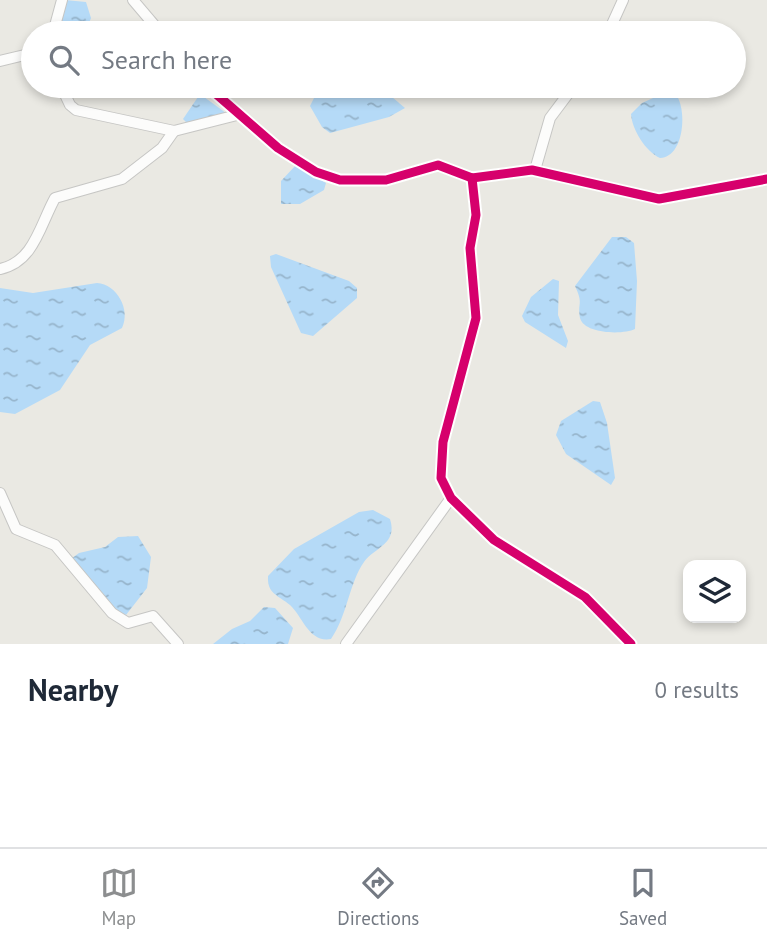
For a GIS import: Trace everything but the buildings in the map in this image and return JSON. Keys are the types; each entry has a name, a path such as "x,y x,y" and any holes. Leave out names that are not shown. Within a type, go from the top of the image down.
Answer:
{"street":[{"path":"56,21 62,0"},
{"path":"132,0 150,21"},
{"path":"613,21 623,0"},
{"path":"0,61 21,56"},
{"path":"67,98 76,110 174,131 237,115"},
{"path":"219,98 293,159 332,178 355,182 386,180 438,165 472,178 535,170 659,199 767,179"},
{"path":"535,170 550,118 565,98"},
{"path":"0,270 16,265 24,257 55,198 127,176 144,158 162,148 174,131"},
{"path":"472,178 476,215 470,240 476,318 440,461 440,478 451,498 509,551 585,597 631,644"},
{"path":"0,493 16,529 55,545 112,613 128,623 153,616 178,644"},
{"path":"346,644 451,498"}],"water":[{"path":"65,0 86,2 90,21 59,21"},
{"path":"197,98 205,98 226,113 188,124 183,119"},
{"path":"314,98 393,98 405,108 389,117 330,133 322,127 310,106"},
{"path":"653,98 678,98 682,127 676,148 669,155 660,158 650,151 634,127 631,114 642,103"},
{"path":"296,165 326,183 324,190 300,204 281,204 281,181"},
{"path":"612,237 626,237 634,243 637,281 635,329 622,332 604,332 583,323 575,286"},
{"path":"276,254 349,281 357,288 357,298 313,336 301,333 271,267 270,256"},
{"path":"553,279 559,281 558,315 568,341 566,348 525,322 522,316 531,297"},
{"path":"97,283 111,288 120,299 125,314 122,328 90,345 60,390 15,414 0,412 0,288 33,293"},
{"path":"593,401 600,402 607,423 615,478 611,485 566,454 556,435 561,421"},
{"path":"373,510 390,519 391,534 359,570 331,639 317,637 295,610 271,590 268,576 294,549 359,512"},
{"path":"138,536 151,557 147,588 126,615 117,611 71,559 79,553 105,547 118,537"},
{"path":"264,607 275,608 293,628 288,644 213,644 232,629 250,621"}],"cycle path":[{"path":"221,98 278,148 316,172 340,180 386,180 438,165 472,178 532,170 659,199 767,179"},
{"path":"472,178 476,215 470,248 476,318 443,442 441,478 451,498 494,540 585,597 631,644"}]}
